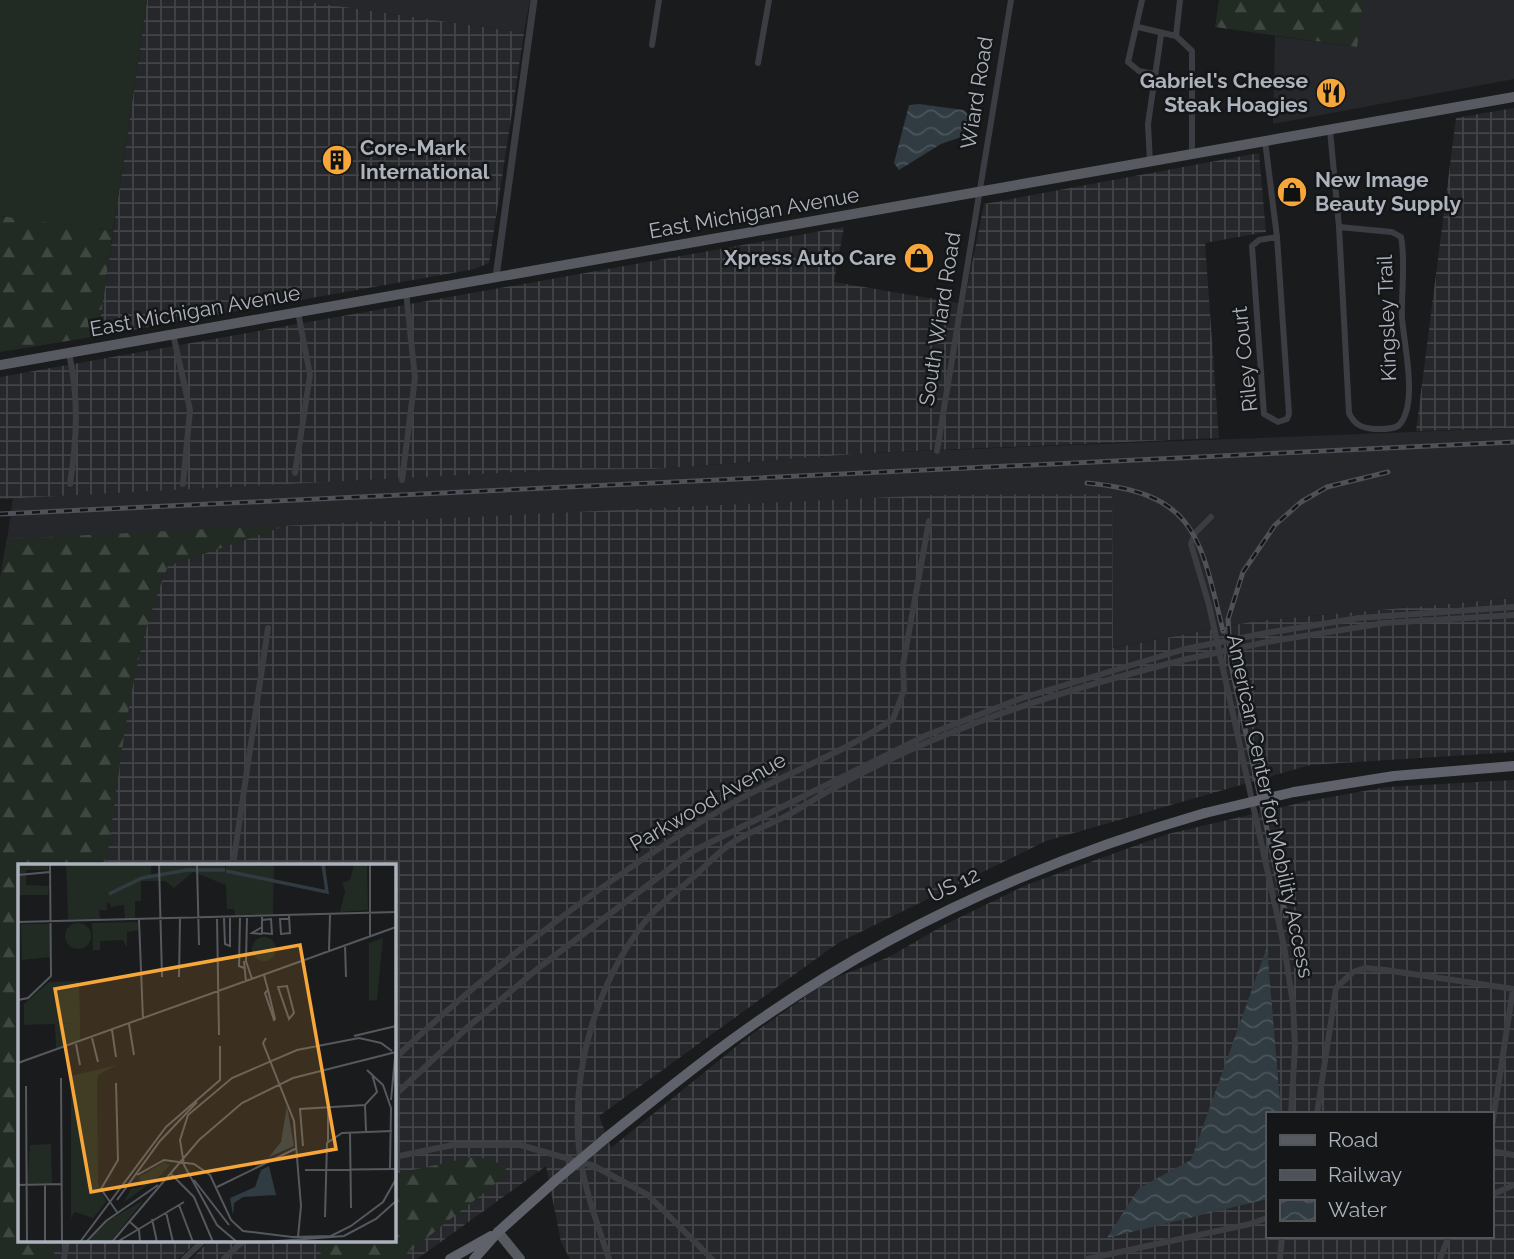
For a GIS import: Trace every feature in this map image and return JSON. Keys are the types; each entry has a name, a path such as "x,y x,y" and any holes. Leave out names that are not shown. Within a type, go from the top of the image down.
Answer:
{"highway":[{"name":"US 12","path":"474,1259 498,1232 555,1181 701,1061 766,1015 886,941 1002,884 1069,857 1205,813 1294,792 1394,776 1514,766"},
{"name":"US 12","path":"450,1259 498,1232"}],"main road":[{"name":"East Michigan Avenue","path":"0,365 1514,97"},
{"path":"498,1232 520,1259"}],"street":[{"path":"496,277 534,0"},
{"path":"652,46 659,0"},
{"path":"758,63 769,0"},
{"name":"Wiard Road","path":"981,193 1011,0"},
{"path":"1142,0 1128,62 1139,71 1155,74"},
{"path":"1176,36 1180,0"},
{"path":"1138,27 1161,35 1176,36 1192,51 1189,125 1192,155"},
{"path":"1150,162 1148,124 1161,35"},
{"path":"1153,84 1192,88"},
{"name":"Kingsley Trail","path":"1330,130 1339,227 1349,413 1359,425 1373,429 1395,427 1400,425 1407,401 1408,378 1402,317 1401,237 1392,232 1339,227"},
{"name":"Riley Court","path":"1265,141 1277,237 1289,414 1278,422 1267,419 1264,414 1252,246 1259,240 1277,237"},
{"name":"South Wiard Road","path":"937,451 981,193"},
{"path":"402,480 415,378 406,292"},
{"path":"295,472 310,376 298,312"},
{"path":"173,334 190,410 183,484"},
{"path":"69,353 78,402 78,436 70,484"},
{"name":"American Center for Mobility Access","path":"1211,517 1195,533 1191,544 1212,618 1284,946 1293,1015 1291,1112"},
{"name":"Parkwood Avenue","path":"396,1057 519,949 657,849 726,807 893,719 904,690 903,665 929,522"},
{"path":"396,1094 468,1027 541,966 692,851 927,735 1022,698 1185,649 1359,618 1514,607"},
{"path":"609,1259 589,1196 578,1138 578,1098 588,1037 615,966 641,926 664,901 728,845 825,791 905,752 1020,706 1104,680 1267,642 1385,623 1514,615"},
{"path":"233,864 268,628"},
{"path":"1317,1112 1336,988 1353,972 1365,968 1514,989 1493,1120"},
{"path":"396,1157 453,1145 520,1145 594,1166 648,1195 712,1259"},
{"path":"1493,1151 1514,1155"},
{"path":"1493,1194 1514,1185"},
{"path":"1087,1259 1266,1218"},
{"path":"1280,1259 1282,1238"},
{"path":"1440,1259 1448,1238"},
{"path":"184,1259 202,1242"},
{"path":"224,1259 242,1242"}],"shaded area":[{"path":"147,0 296,0 524,33 489,263 475,269 98,336"},
{"path":"295,0 530,0 524,33"},
{"path":"1364,0 1514,0 1514,79 1273,124 1275,36 1356,47"},
{"path":"1514,108 1514,428 1416,431 1456,118"},
{"path":"1259,153 1266,232 1205,243 1219,438 869,453 655,469 556,470 0,499 0,377 844,227 834,282 964,304 984,204"},
{"path":"1514,428 1514,598 1256,621 1112,648 1112,494 7,539 13,498 556,470 655,469 869,453"},
{"path":"1112,494 1113,648 1256,621 1514,598 1514,752 1310,765 1046,841 838,943 599,1116 611,1148 748,1037 816,989 837,977 889,957 946,924 1026,885 1168,834 1308,801 1387,787 1514,780 1514,1259 570,1259 561,1242 546,1166 417,1259 191,1259 208,1242 396,1242 396,864 18,864 18,1242 197,1242 178,1259 0,1259 0,578 7,539 934,495"}],"green space":[{"path":"0,0 147,0 113,231 0,216"},
{"path":"1219,0 1364,0 1357,47 1215,27"},
{"path":"0,216 113,231 98,336 0,352"},
{"path":"289,525 168,566 155,601 135,675 106,864 18,864 18,1242 54,1242 54,1259 0,1259 0,578 7,539"},
{"path":"472,1157 491,1159 506,1168 505,1176 400,1259 323,1259 316,1242 396,1242 396,1174"}],"water":[{"path":"909,105 964,110 969,119 968,126 964,136 941,144 899,170 894,163"},
{"path":"1267,947 1281,1112 1266,1112 1266,1199 1107,1238 1139,1188 1191,1160"}],"railway":[{"path":"0,514 1514,442"},
{"path":"1286,916 1231,665 1228,619 1243,572 1275,525 1301,502 1327,487 1388,472"},
{"path":"1087,483 1123,488 1151,497 1172,509 1187,525 1199,545 1223,631"}],"place":[{"name":"Gabriel's Cheese Steak Hoagies","path":"1331,93"},
{"name":"Core-Mark International","path":"337,160"},
{"name":"New Image Beauty Supply","path":"1292,192"},
{"name":"Xpress Auto Care","path":"919,258"}]}
